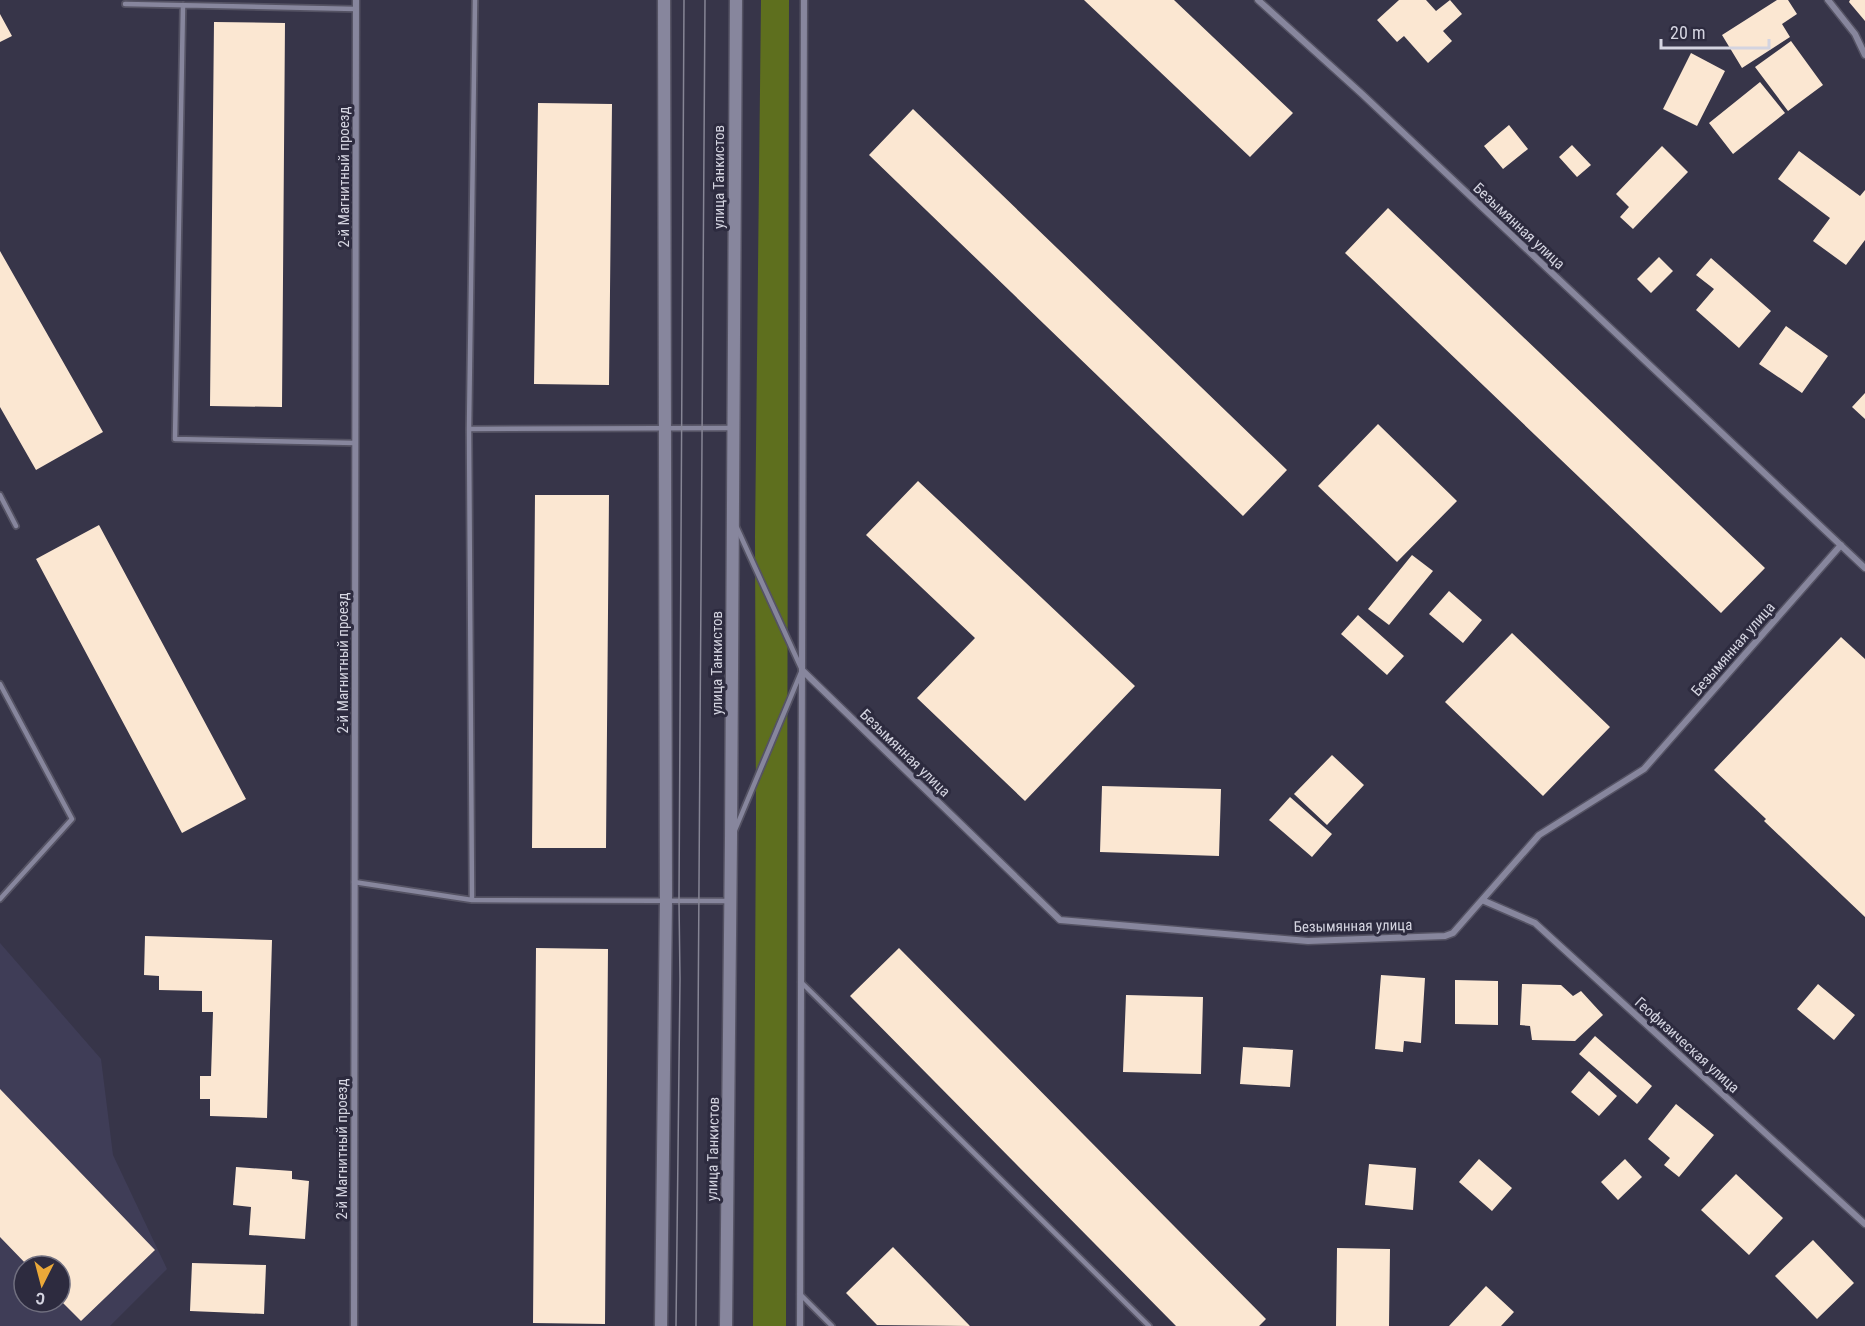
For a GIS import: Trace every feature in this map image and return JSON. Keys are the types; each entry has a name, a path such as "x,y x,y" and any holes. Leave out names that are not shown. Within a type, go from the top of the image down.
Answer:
{"main road":[{"path":"661,1326 666,900 664,0"},
{"name":"улица Танкистов","path":"726,1326 731,901 735,0"}],"street":[{"name":"2-й Магнитный проезд","path":"354,1326 356,0"},
{"path":"800,1326 804,0"},
{"name":"Безымянная улица","path":"1258,0 1388,119 1865,568"},
{"path":"1828,0 1855,34 1865,56"},
{"name":"Безымянная улица","path":"802,669 1060,920 1308,941 1445,936 1453,933 1539,835 1644,769 1841,545"},
{"name":"Геофизическая улица","path":"1482,900 1534,923 1865,1224"}],"lane":[{"path":"472,900 470,429 475,0"},
{"path":"125,4 356,9"},
{"path":"183,5 175,439 356,442"},
{"path":"470,429 732,428"},
{"path":"0,495 16,526"},
{"path":"731,838 802,669 732,518"},
{"path":"0,684 72,819 0,899"},
{"path":"354,882 472,900 731,901"},
{"path":"800,981 1149,1326"},
{"path":"800,1294 832,1326"}],"shaded area":[{"path":"0,943 101,1059 113,1155 167,1269 110,1326 0,1326"}],"green space":[{"path":"761,0 789,0 786,1326 753,1326 755,537"}],"building":[{"path":"1084,0 1174,0 1293,113 1250,157"},
{"path":"1399,0 1426,0 1436,11 1450,0 1462,14 1443,31 1452,41 1428,63 1404,36 1397,42 1377,20"},
{"path":"1777,0 1788,0 1797,14 1782,24 1790,37 1742,68 1722,35"},
{"path":"1850,0 1865,0 1865,21 1849,2"},
{"path":"0,14 12,36 0,42"},
{"path":"214,22 285,23 282,407 210,406"},
{"path":"1791,41 1823,85 1788,111 1755,67"},
{"path":"1691,53 1725,71 1697,126 1663,109"},
{"path":"1760,82 1785,113 1733,154 1709,123"},
{"path":"538,103 612,104 609,385 534,384"},
{"path":"913,109 1287,470 1243,516 869,155"},
{"path":"1509,125 1528,149 1503,169 1484,146"},
{"path":"1572,145 1591,165 1577,177 1559,157"},
{"path":"1662,146 1688,172 1633,229 1620,217 1629,207 1616,194"},
{"path":"1799,151 1860,196 1865,190 1865,240 1846,265 1813,241 1830,218 1778,179"},
{"path":"1388,208 1765,568 1721,613 1345,253"},
{"path":"0,251 103,432 36,470 0,407"},
{"path":"1659,257 1673,271 1651,293 1637,279"},
{"path":"1711,258 1771,311 1739,348 1696,310 1714,289 1696,275"},
{"path":"1786,326 1828,356 1802,393 1759,364"},
{"path":"1865,393 1865,419 1852,407"},
{"path":"1378,424 1457,501 1397,562 1318,486"},
{"path":"918,481 1135,686 1025,801 917,698 975,638 866,535"},
{"path":"535,495 609,495 606,848 532,848"},
{"path":"99,525 246,799 182,833 36,559"},
{"path":"1412,555 1433,571 1389,625 1368,609"},
{"path":"1449,591 1482,620 1463,643 1429,614"},
{"path":"1358,615 1404,656 1387,675 1341,634"},
{"path":"1512,633 1610,727 1543,796 1445,702"},
{"path":"1841,637 1865,659 1865,917 1714,770"},
{"path":"1332,755 1364,785 1327,825 1294,794"},
{"path":"1102,786 1221,789 1219,856 1100,852"},
{"path":"1290,797 1332,834 1312,857 1269,820"},
{"path":"145,936 272,940 267,1118 210,1116 210,1099 200,1099 200,1076 211,1076 213,1012 202,1012 202,991 159,990 159,976 144,975"},
{"path":"536,948 608,949 605,1324 533,1323"},
{"path":"899,948 1266,1319 1259,1326 1176,1326 850,996"},
{"path":"1381,975 1425,978 1421,1043 1404,1041 1403,1052 1375,1049"},
{"path":"1455,980 1498,981 1498,1025 1455,1024"},
{"path":"1522,984 1561,985 1573,996 1581,991 1603,1015 1575,1041 1532,1040 1530,1026 1520,1025"},
{"path":"1818,984 1855,1015 1834,1040 1797,1009"},
{"path":"1126,995 1203,997 1201,1074 1123,1072"},
{"path":"1595,1036 1652,1086 1637,1104 1579,1054"},
{"path":"1243,1047 1293,1050 1290,1087 1240,1084"},
{"path":"1589,1071 1617,1096 1599,1116 1571,1092"},
{"path":"0,1089 155,1250 81,1321 72,1312 72,1254 16,1254 0,1237"},
{"path":"1676,1104 1714,1135 1679,1177 1664,1165 1670,1158 1648,1139"},
{"path":"1479,1159 1512,1188 1492,1211 1459,1182"},
{"path":"1625,1159 1642,1177 1618,1200 1601,1182"},
{"path":"1369,1164 1416,1168 1413,1210 1365,1205"},
{"path":"236,1167 292,1171 292,1179 309,1181 305,1239 249,1235 251,1207 233,1205"},
{"path":"1736,1174 1783,1218 1749,1255 1701,1210"},
{"path":"1813,1240 1854,1283 1817,1319 1775,1276"},
{"path":"893,1247 970,1326 877,1325 846,1293"},
{"path":"1337,1248 1390,1249 1389,1326 1336,1326"},
{"path":"192,1263 266,1265 264,1314 190,1311"},
{"path":"1486,1286 1514,1312 1501,1326 1449,1326"}],"tram line":[{"path":"676,1326 680,979 684,0"},
{"path":"696,1326 705,0"}]}
